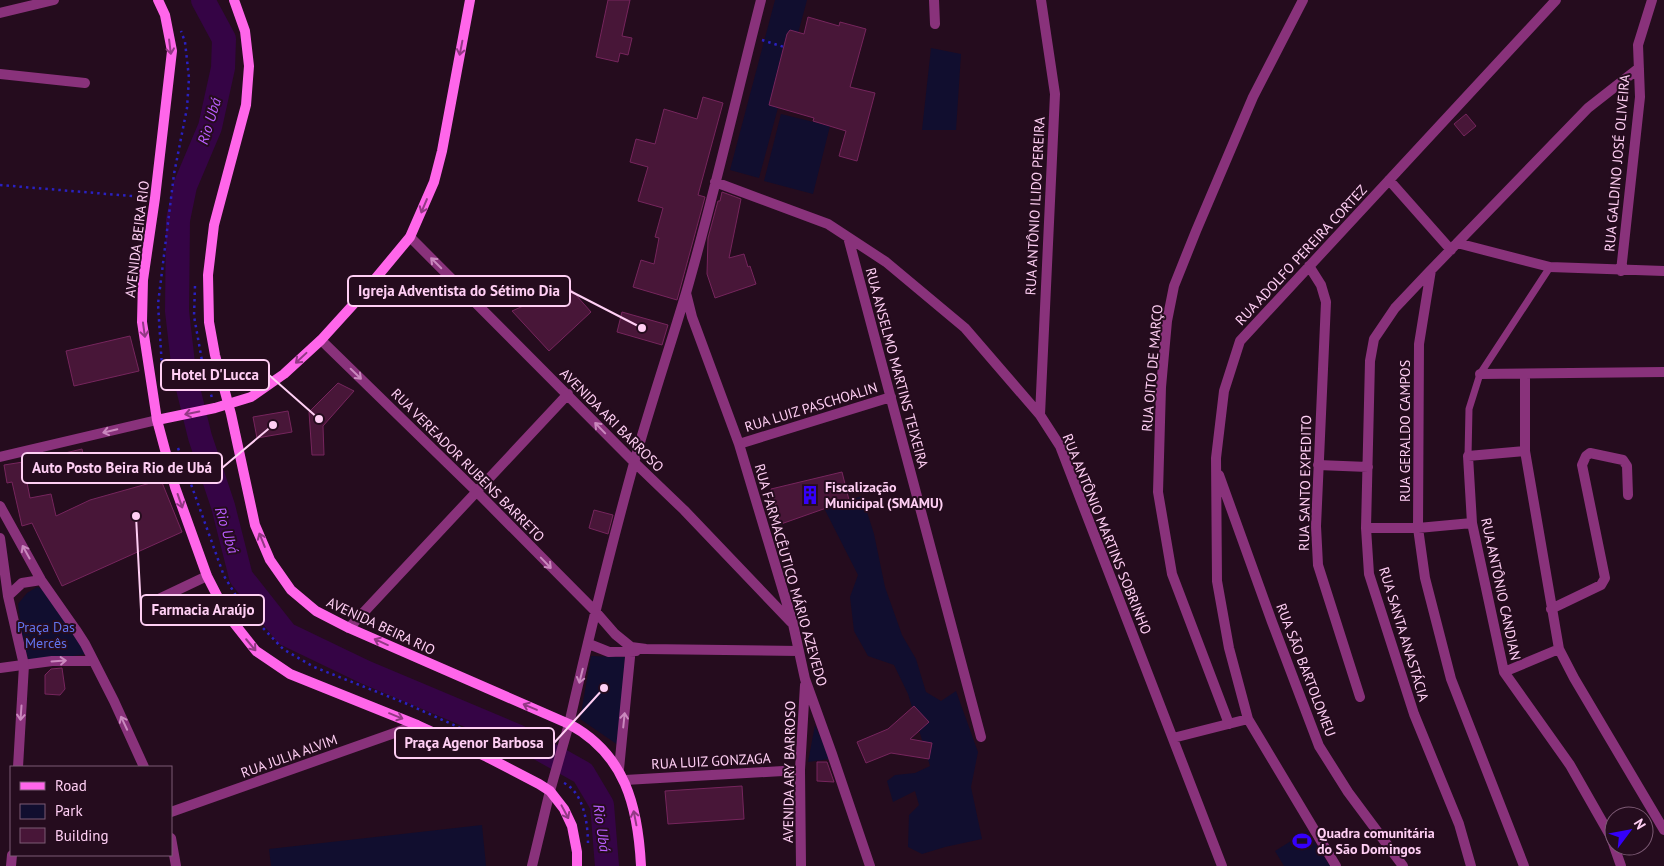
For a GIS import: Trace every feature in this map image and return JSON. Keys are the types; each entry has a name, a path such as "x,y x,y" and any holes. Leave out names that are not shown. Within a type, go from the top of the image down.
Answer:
{"main road":[{"name":"AVENIDA BEIRA RIO","path":"158,0 165,15 172,51 155,198 143,280 142,322 157,420 175,487 207,576 226,613 256,651 290,674 417,725 487,757 550,791 564,809 572,826 577,852 577,866"},
{"name":"AVENIDA BEIRA RIO","path":"234,0 245,31 248,57 246,105 214,225 208,275 209,322 255,525 270,560 291,590 316,611 349,628 569,724 588,735 606,752 625,780 635,815 642,866"},
{"path":"157,420 214,408 251,397 284,374 321,340 410,237 434,182 442,151 470,0"}],"street":[{"path":"0,13 54,0"},
{"path":"532,866 589,644 595,611 634,463 686,292 716,182 760,0"},
{"path":"934,0 935,24"},
{"name":"RUA ANTÔNIO ILIDO PEREIRA","path":"1040,0 1054,94 1040,415"},
{"name":"RUA OITO DE MARÇO","path":"1229,724 1172,574 1158,492 1161,387 1167,321 1174,286 1200,222 1253,97 1303,0"},
{"name":"RUA ADOLFO PEREIRA CORTEZ","path":"1336,866 1248,719 1229,648 1217,581 1216,467 1224,391 1240,341 1556,0"},
{"name":"RUA GALDINO JOSÉ OLIVEIRA","path":"1621,271 1640,97 1638,45 1652,0"},
{"path":"1431,270 1588,108 1639,68"},
{"path":"0,74 85,83"},
{"path":"1389,180 1454,246 1550,267 1664,272"},
{"name":"RUA ANTÔNIO MARTINS SOBRINHO","path":"716,182 828,224 886,262 965,328 1040,415 1060,446 1222,866"},
{"name":"AVENIDA ARI BARROSO","path":"410,237 568,394 634,463 704,530 793,624"},
{"name":"RUA ANSELMO MARTINS TEIXEIRA","path":"848,237 982,737"},
{"name":"RUA SANTO EXPEDITO","path":"1309,266 1321,285 1326,302 1316,526 1318,565 1360,697"},
{"name":"RUA SANTA ANASTÁCIA","path":"1431,270 1395,308 1374,339 1370,361 1366,528 1369,574 1414,714 1459,824 1471,866"},
{"name":"RUA GERALDO CAMPOS","path":"1431,270 1419,344 1418,528 1425,578 1451,679 1524,866"},
{"name":"RUA FARMACÊUTICO MÁRIO AZEVEDO","path":"686,292 692,317 739,444 793,624 805,679 870,866"},
{"name":"RUA VEREADOR RUBENS BARRETO","path":"321,340 477,492 631,649"},
{"path":"1480,374 1664,372"},
{"path":"1525,375 1524,451 1559,648 1574,678 1664,830"},
{"path":"349,628 568,394"},
{"name":"RUA LUIZ PASCHOALIN","path":"739,444 891,397"},
{"path":"0,457 157,420"},
{"path":"1468,456 1524,451"},
{"path":"1551,610 1601,586 1605,578 1582,466 1586,456 1590,453 1623,460 1628,466 1628,495"},
{"name":"RUA ANTÔNIO CANDIAN","path":"1468,456 1472,523 1504,672 1570,764 1604,825"},
{"path":"1318,465 1368,467"},
{"name":"RUA SÃO BARTOLOMEU","path":"1216,467 1272,622 1320,746 1348,792 1403,866"},
{"path":"0,506 41,580 76,630 94,661 144,766"},
{"path":"1366,528 1418,528 1472,523"},
{"path":"0,538 8,596 24,665 18,766"},
{"path":"146,604 207,576"},
{"path":"8,596 22,583 41,580"},
{"path":"589,644 609,652 631,649 799,651"},
{"path":"1504,672 1559,648"},
{"path":"619,769 631,649"},
{"path":"0,668 71,660 94,661"},
{"name":"AVENIDA ARY BARROSO","path":"801,866 800,770 805,679"},
{"path":"1172,738 1248,719"},
{"name":"RUA JULIA ALVIM","path":"172,812 417,725"},
{"name":"RUA LUIZ GONZAGA","path":"625,780 800,770"},
{"path":"172,844 176,866"}],"lane":[{"path":"1468,456 1469,409 1480,374 1550,267"}],"path":[{"path":"162,373 158,304 174,174 187,108 189,78 185,42 179,25"},
{"path":"762,40 784,47"},
{"path":"0,185 155,198"},
{"path":"196,277 194,316 202,361 214,408"},
{"path":"177,447 224,576 243,607 283,648 314,667 405,703 467,731 519,759"},
{"path":"554,777 567,785 580,798 588,831 588,848"}],"green space":[{"path":"775,0 807,0 759,178 730,170"},
{"path":"931,48 961,54 956,130 922,130"},
{"path":"781,114 830,126 813,194 764,181"},
{"path":"862,496 874,534 885,587 902,635 916,659 926,692 941,701 956,691 978,752 971,787 982,839 922,854 908,847 909,815 919,805 915,791 893,802 887,781 895,775 915,773 930,766 908,694 894,665 868,656 854,631 850,597 858,575 824,508"},
{"name":"Praça Das Mercês","path":"37,587 47,591 87,654 29,662 23,641 18,604 27,593"},
{"path":"591,656 625,657 618,745 580,719"},
{"path":"815,725 830,759 808,762"},
{"path":"482,825 486,866 271,866 269,849"},
{"name":"Quadra comunitária do São Domingos","path":"1307,831 1330,866 1284,866 1275,851"}],"building":[{"path":"608,0 630,0 622,36 632,38 628,55 620,53 618,62 596,57"},
{"path":"808,17 839,26 840,22 866,29 850,87 875,93 857,161 839,156 846,131 813,121 814,118 769,105 787,34 790,30 804,34"},
{"path":"703,97 723,103 698,195 705,197 677,300 633,287 641,260 654,264 659,238 655,237 663,208 638,201 648,167 630,162 636,139 655,144 664,109 697,119"},
{"path":"1466,114 1476,126 1464,136 1454,124"},
{"path":"722,192 741,199 729,258 744,254 756,284 715,298 707,274 708,238"},
{"path":"568,286 591,312 549,351 512,311"},
{"path":"622,312 668,325 662,345 617,332"},
{"path":"130,336 139,371 74,386 66,351"},
{"path":"338,383 354,391 323,426 324,455 312,455 309,412"},
{"path":"288,411 292,432 257,438 253,417"},
{"path":"82,449 87,472 70,476 65,453"},
{"path":"23,462 30,498 51,494 56,516 90,500 161,480 182,532 62,586 32,523 22,526 12,482 7,483 4,465"},
{"name":"Fiscalização Municipal (SMAMU)","path":"842,472 849,500 781,524 771,489"},
{"path":"594,510 613,515 608,534 589,528"},
{"path":"62,668 65,689 60,695 45,694 45,675 51,669"},
{"path":"914,706 929,722 910,739 932,743 929,759 891,753 866,763 857,742 888,729"},
{"path":"817,762 827,762 834,782 817,781"},
{"path":"742,786 744,819 668,824 665,791"}],"waterway":[{"name":"Rio Ubá","path":"203,0 224,39 223,68 210,127 185,186 178,220 177,311 184,372 200,437 223,506 241,577 286,634 365,672 517,736 583,773 602,805 607,866"}],"place":[{"name":"Igreja Adventista do Sétimo Dia","path":"642,328"},
{"name":"Hotel D'Lucca","path":"319,419"},
{"name":"Auto Posto Beira Rio de Ubá","path":"273,425"},
{"name":"Fiscalização Municipal (SMAMU)","path":"810,495"},
{"name":"Farmacia Araújo","path":"136,516"},
{"name":"Praça Agenor Barbosa","path":"604,688"},
{"name":"Quadra comunitária do São Domingos","path":"1302,841"}]}
